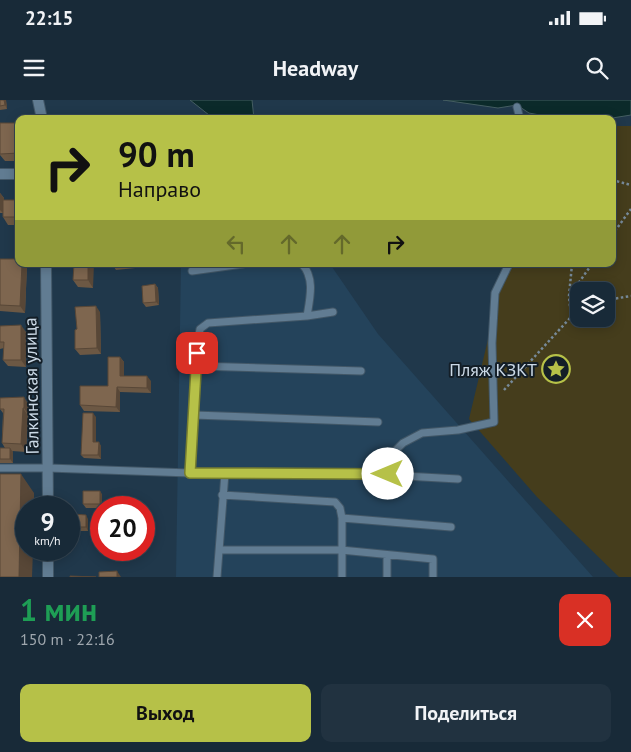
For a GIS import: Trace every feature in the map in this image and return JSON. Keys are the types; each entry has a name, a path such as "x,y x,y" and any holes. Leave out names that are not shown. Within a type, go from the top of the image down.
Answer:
{"street":[{"path":"38,100 41,115"},
{"path":"0,174 15,174"},
{"name":"Галкинская улица","path":"46,267 48,496"},
{"path":"48,561 48,577"}],"lane":[{"path":"517,107 519,115"},
{"path":"192,271 221,267"},
{"path":"305,267 308,270 311,288 307,316"},
{"path":"388,474 390,460 396,450 403,443 422,432 458,430 494,422 495,400 492,342 495,293 508,267"},
{"path":"190,473 200,329 208,323 307,316 333,312"},
{"path":"197,366 361,371"},
{"path":"194,415 378,422"},
{"path":"0,468 190,473 388,474 458,479"},
{"path":"217,577 225,473"},
{"path":"222,495 335,502 340,508 342,518 342,577"},
{"path":"342,518 451,526"},
{"path":"219,550 341,550 433,558 433,577"},
{"path":"387,555 387,577"}],"path":[{"path":"616,181 631,185"},
{"path":"616,230 631,209"},
{"path":"570,306 572,267"},
{"path":"569,296 590,267"},
{"path":"615,299 631,296"},
{"path":"495,400 570,318"}],"shaded area":[{"path":"190,100 252,100 254,115 209,115"},
{"path":"443,100 631,100 631,115 616,117 616,115 540,115 529,113 517,105 498,108"},
{"path":"181,267 332,267 378,334 593,577 176,577"}],"sand":[{"name":"Пляж КЗКТ","path":"616,126 631,126 631,577 619,577 537,497 469,419 505,267 616,267"}],"building":[{"path":"0,100 4,100 5,105 0,106"},
{"path":"0,123 15,123 15,153 0,154"},
{"path":"3,200 15,200 15,217 3,217"},
{"path":"0,259 15,259 15,267 22,267 20,306 0,305"},
{"path":"74,267 88,267 88,280 73,280"},
{"path":"155,284 156,302 143,303 142,286"},
{"path":"96,306 97,348 75,349 75,330 77,329 75,307"},
{"path":"21,325 21,360 3,360 4,342 0,342 0,326"},
{"path":"108,357 120,357 120,376 147,376 147,388 117,387 116,407 80,405 80,386 108,386"},
{"path":"24,397 21,444 2,443 4,409 0,409 0,398"},
{"path":"83,413 93,413 93,442 99,442 98,455 81,455"},
{"path":"0,448 10,448 10,459 0,459"},
{"path":"0,474 21,474 21,496 15,496 15,561 19,561 19,577 0,577"},
{"path":"83,491 100,491 100,496 90,496 90,504 83,504"},
{"path":"80,515 86,515 86,527 80,527"},
{"path":"117,571 117,577 99,577 99,572"}],"place":[{"name":"Пляж КЗКТ","path":"556,369"}],"route":[{"path":"197,353 190,473 388,474"}]}
